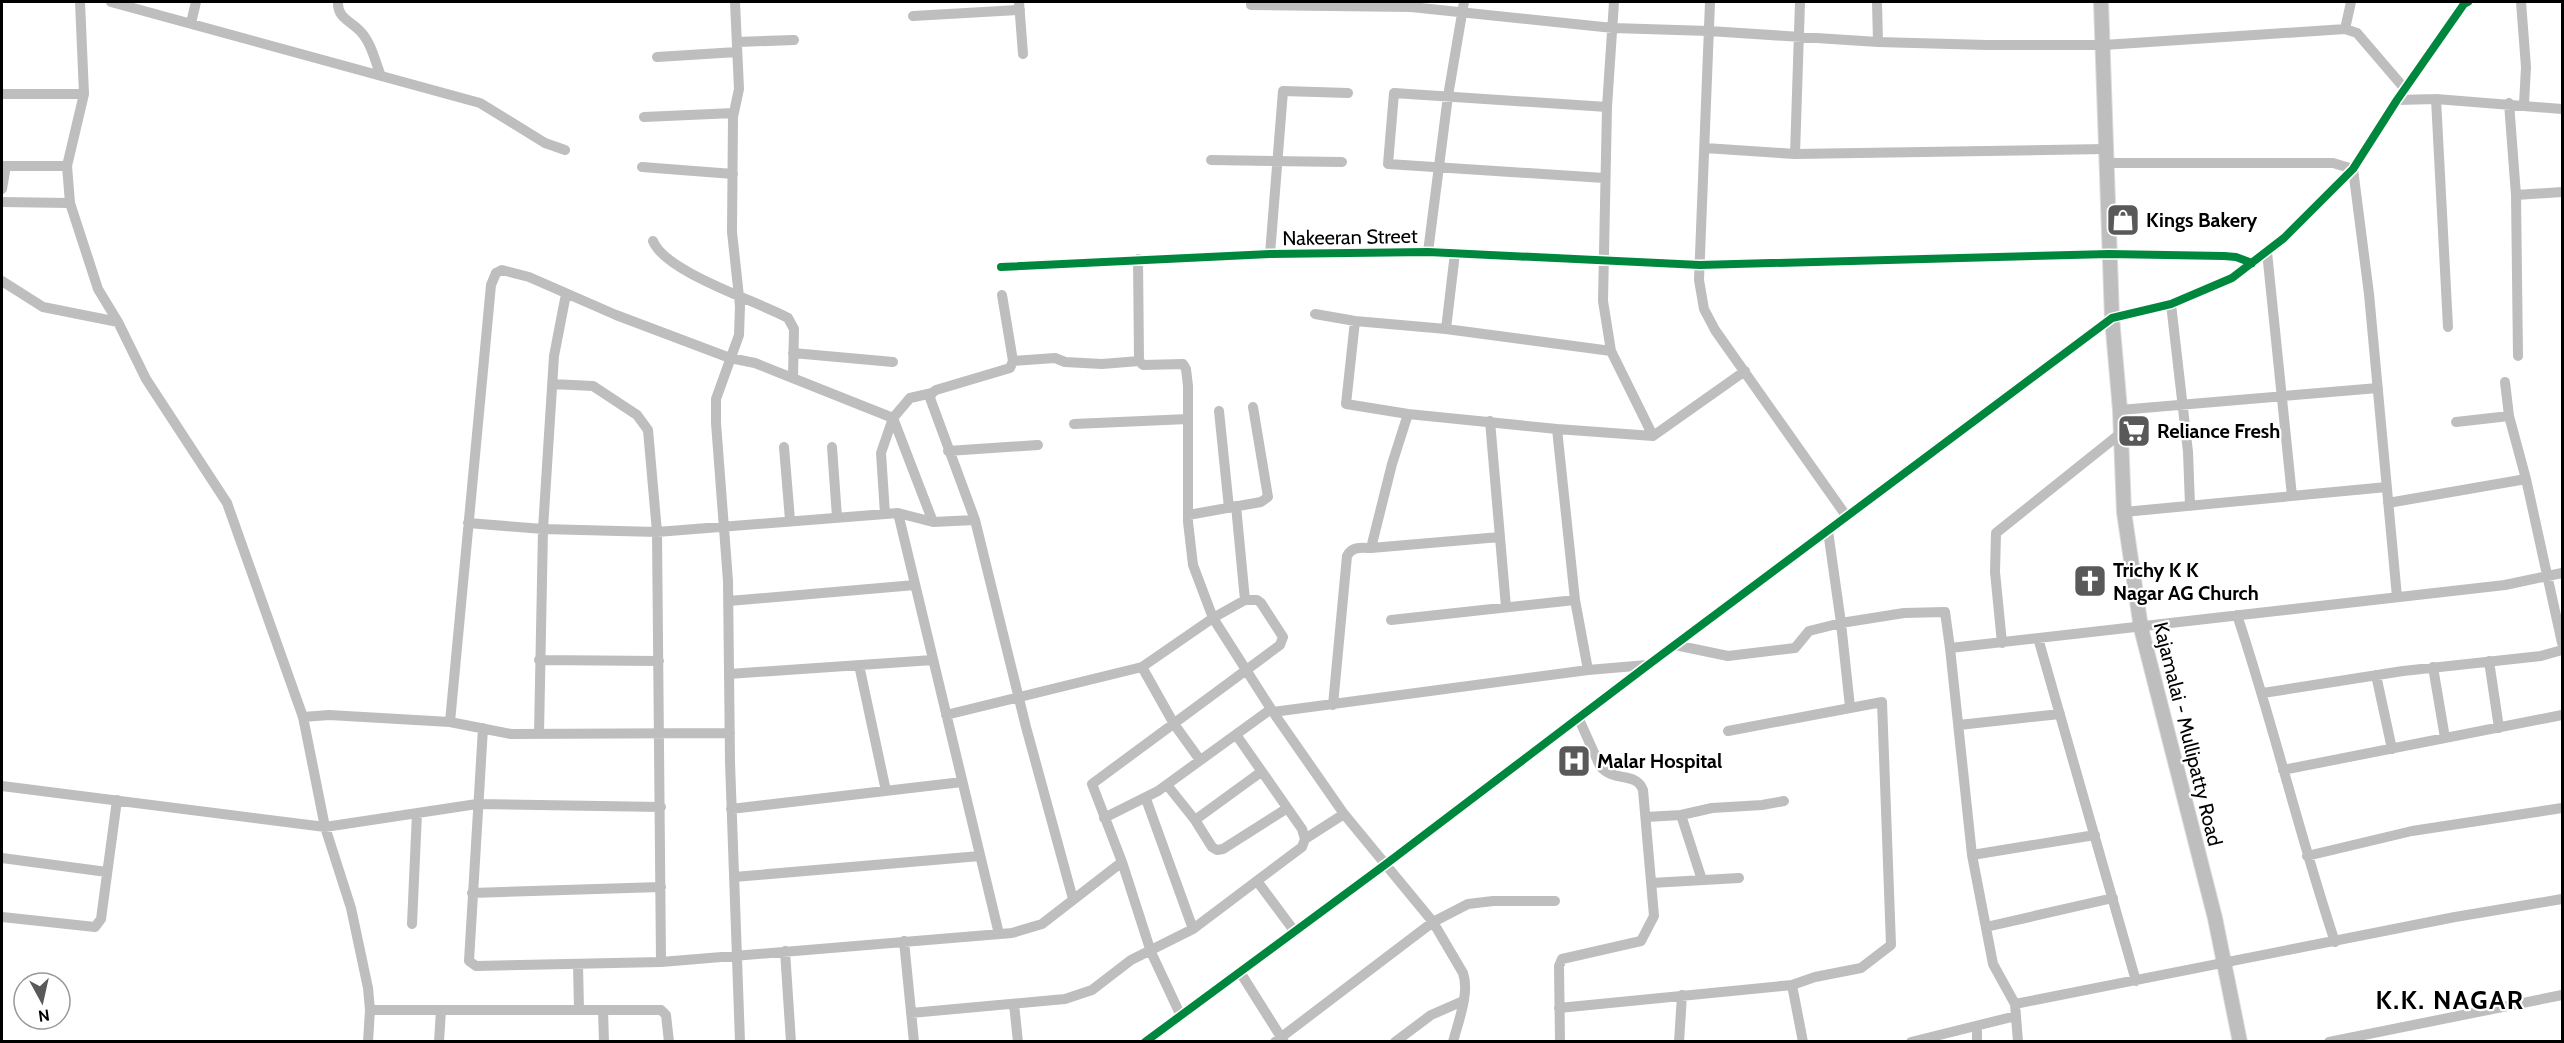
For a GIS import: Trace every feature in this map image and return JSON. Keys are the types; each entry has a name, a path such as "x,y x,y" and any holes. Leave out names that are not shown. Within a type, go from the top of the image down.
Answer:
{"main road":[{"name":"Kajamalai - Mullipatty Road","path":"2101,2 2109,254 2120,410 2124,512 2141,628 2225,963 2240,1041"}],"street":[{"path":"80,2 84,94 68,166 70,202 98,288 118,322 146,380 227,503 303,717 325,828 351,908 370,1010 368,1041"},
{"path":"111,2 480,103 545,143 565,150"},
{"path":"191,24 196,2"},
{"path":"338,2 338,9 345,21 360,31 368,44 381,76"},
{"path":"735,2 739,89 734,112 732,232 739,295 739,335 716,399 716,423 726,526 729,601 731,809 740,1041"},
{"path":"1251,2 1251,5 1463,6 1613,28 1709,31 1878,42 2104,45 2345,29 2357,33 2405,89"},
{"path":"1614,2 1607,107 1603,261 1605,318 1611,351 1653,436"},
{"path":"1710,2 1700,294 1704,309 1744,371 1847,517"},
{"path":"1795,154 1800,2"},
{"path":"1878,2 1878,42"},
{"path":"2345,29 2351,2"},
{"path":"1145,1041 1386,864 1578,717 2112,318 2171,304 2232,278 2267,252 2353,169 2397,100 2464,4 2468,2"},
{"path":"2521,2 2526,68 2524,104"},
{"path":"913,16 1020,6 1023,54"},
{"path":"1428,252 1448,96 1463,6"},
{"path":"657,57 794,40"},
{"path":"1270,254 1283,91 1348,93"},
{"path":"1605,178 1388,164 1394,93 1607,107"},
{"path":"2,94 84,94"},
{"path":"2397,100 2436,99 2562,108"},
{"path":"2436,99 2448,327"},
{"path":"2509,103 2516,195 2518,356"},
{"path":"644,117 734,112"},
{"path":"1704,148 1795,154 2105,148"},
{"path":"1211,160 1342,162"},
{"path":"2105,163 2333,164 2353,169"},
{"path":"2,189 4,165 68,166"},
{"path":"642,167 733,174"},
{"path":"2353,169 2369,294 2397,597"},
{"path":"2516,195 2562,192"},
{"path":"2,202 70,202"},
{"path":"653,241 660,252 684,269 788,318 794,329 794,378"},
{"name":"Nakeeran Street","path":"1000,267 1270,254 1428,252 1700,265 2109,254 2224,256 2252,263"},
{"path":"2267,252 2292,496"},
{"path":"1446,328 1455,253"},
{"path":"1138,259 1139,361"},
{"path":"450,722 490,285 496,273 502,270 510,270 616,315 730,358 755,363 893,418 933,522"},
{"path":"2,281 43,307 118,322"},
{"path":"538,734 543,529 552,384 557,330 566,294"},
{"path":"885,514 881,453 893,418 910,398 1010,368 1013,361 1002,296"},
{"path":"2171,304 2190,506"},
{"path":"1315,314 1355,321 1446,328 1611,351"},
{"path":"1355,321 1346,404 1408,414 1653,436 1744,371"},
{"path":"794,353 893,362"},
{"path":"1013,361 1055,358 1065,362 1102,364 1139,361 1143,364 1183,364 1188,386 1188,515 1192,565 1213,618 1272,711 1344,814 1433,922 1463,973 1465,979 1463,1001 1453,1041"},
{"path":"2505,382 2509,416 2526,479 2562,643"},
{"path":"552,384 593,386 644,422 650,438 657,532 661,962"},
{"path":"2120,410 2378,388"},
{"path":"932,393 931,405 975,520 1019,698 1073,899"},
{"path":"1188,515 1261,502 1268,497 1253,408"},
{"path":"1219,411 1245,600"},
{"path":"1371,548 1392,464 1408,414"},
{"path":"2456,422 2509,416"},
{"path":"1074,424 1188,419"},
{"path":"1490,421 1506,607"},
{"path":"1557,429 1575,600 1588,670"},
{"path":"2002,643 1995,572 1996,533 2121,433"},
{"path":"948,451 1038,445"},
{"path":"784,447 790,520"},
{"path":"832,447 837,517"},
{"path":"2388,503 2526,479"},
{"path":"2124,512 2387,487"},
{"path":"468,523 543,529 657,532 898,513 933,522 975,520"},
{"path":"898,513 999,934"},
{"path":"1828,531 1850,707"},
{"path":"1333,705 1347,556 1350,551 1355,548 1500,537"},
{"path":"1950,648 2505,585 2562,573"},
{"path":"729,601 915,585"},
{"path":"946,715 1142,667 1213,618 1245,600 1257,600 1261,603 1280,632 1283,642 1092,784 1122,862 1151,952 1181,1016"},
{"path":"1391,620 1575,600"},
{"path":"1675,645 1728,656 1795,648 1809,631 1841,623 1904,613 1945,612 1972,855 1993,964 2015,1004 2018,1041"},
{"path":"2237,615 2263,693 2307,856 2335,942"},
{"path":"2038,638 2136,981"},
{"path":"2263,693 2433,667 2541,656 2562,650"},
{"path":"539,660 659,662"},
{"path":"729,674 933,660"},
{"path":"2489,661 2499,728"},
{"path":"859,665 886,791"},
{"path":"1104,818 1146,799 1272,711 1333,705 1588,670 1648,665"},
{"path":"1142,667 1174,724 1200,760"},
{"path":"2433,667 2445,738"},
{"path":"2376,675 2392,749"},
{"path":"1559,1008 1792,984 1861,968 1874,956 1887,949 1892,939 1882,702 1728,731"},
{"path":"1959,725 2060,714"},
{"path":"303,717 329,715 450,722 511,734 730,733"},
{"path":"2283,770 2562,715"},
{"path":"1560,1041 1560,961 1641,941 1654,916 1641,783 1635,779 1605,773 1578,717"},
{"path":"483,728 468,956 472,965 661,962 1012,933 1042,924 1122,862"},
{"path":"1237,736 1302,829 1305,839"},
{"path":"1194,819 1261,772"},
{"path":"731,809 962,782"},
{"path":"1167,785 1194,819 1212,847 1217,850 1223,849 1286,809"},
{"path":"2,786 325,828 477,804 661,807"},
{"path":"1146,799 1193,929"},
{"path":"2,917 95,927 100,919 117,800"},
{"path":"1646,818 1681,815 1712,808 1762,805 1784,801"},
{"path":"2307,856 2412,831 2562,808"},
{"path":"412,924 417,813"},
{"path":"911,1013 1065,999 1092,990 1131,960 1193,929 1302,847 1305,839 1344,814"},
{"path":"1681,815 1702,880"},
{"path":"1972,855 2095,835"},
{"path":"734,877 980,856"},
{"path":"2,858 107,872"},
{"path":"1651,883 1739,878"},
{"path":"1257,881 1295,932"},
{"path":"472,893 661,887"},
{"path":"1986,927 2113,898"},
{"path":"2015,1004 2455,917 2562,899"},
{"path":"1240,972 1280,1040 1433,922 1468,904 1479,901 1555,901"},
{"path":"904,941 914,1041"},
{"path":"785,951 791,1041"},
{"path":"578,964 579,1010"},
{"path":"1792,984 1803,1041"},
{"path":"1679,1041 1682,995"},
{"path":"2329,1041 2562,995"},
{"path":"1395,1041 1431,1015 1463,1001"},
{"path":"1014,1004 1018,1041"},
{"path":"370,1010 660,1010 666,1015 669,1041"},
{"path":"439,1041 441,1010"},
{"path":"603,1010 604,1041"},
{"path":"1911,1041 2016,1016"},
{"path":"1977,1026 1977,1041"}],"cycle path":[{"path":"1145,1042 1386,864 2112,318 2171,304 2232,278 2284,238 2353,169 2397,100 2464,4 2468,2"},
{"path":"1001,267 1270,254 1428,252 1700,265 2109,254 2224,256 2236,257 2252,263"}],"place":[{"name":"Kings Bakery","path":"2123,220"},
{"name":"Reliance Fresh","path":"2134,431"},
{"name":"Trichy K K Nagar AG Church","path":"2090,581"},
{"name":"Malar Hospital","path":"1574,761"}],"district":[{"name":"K.K. NAGAR","path":"2450,1000"}]}
